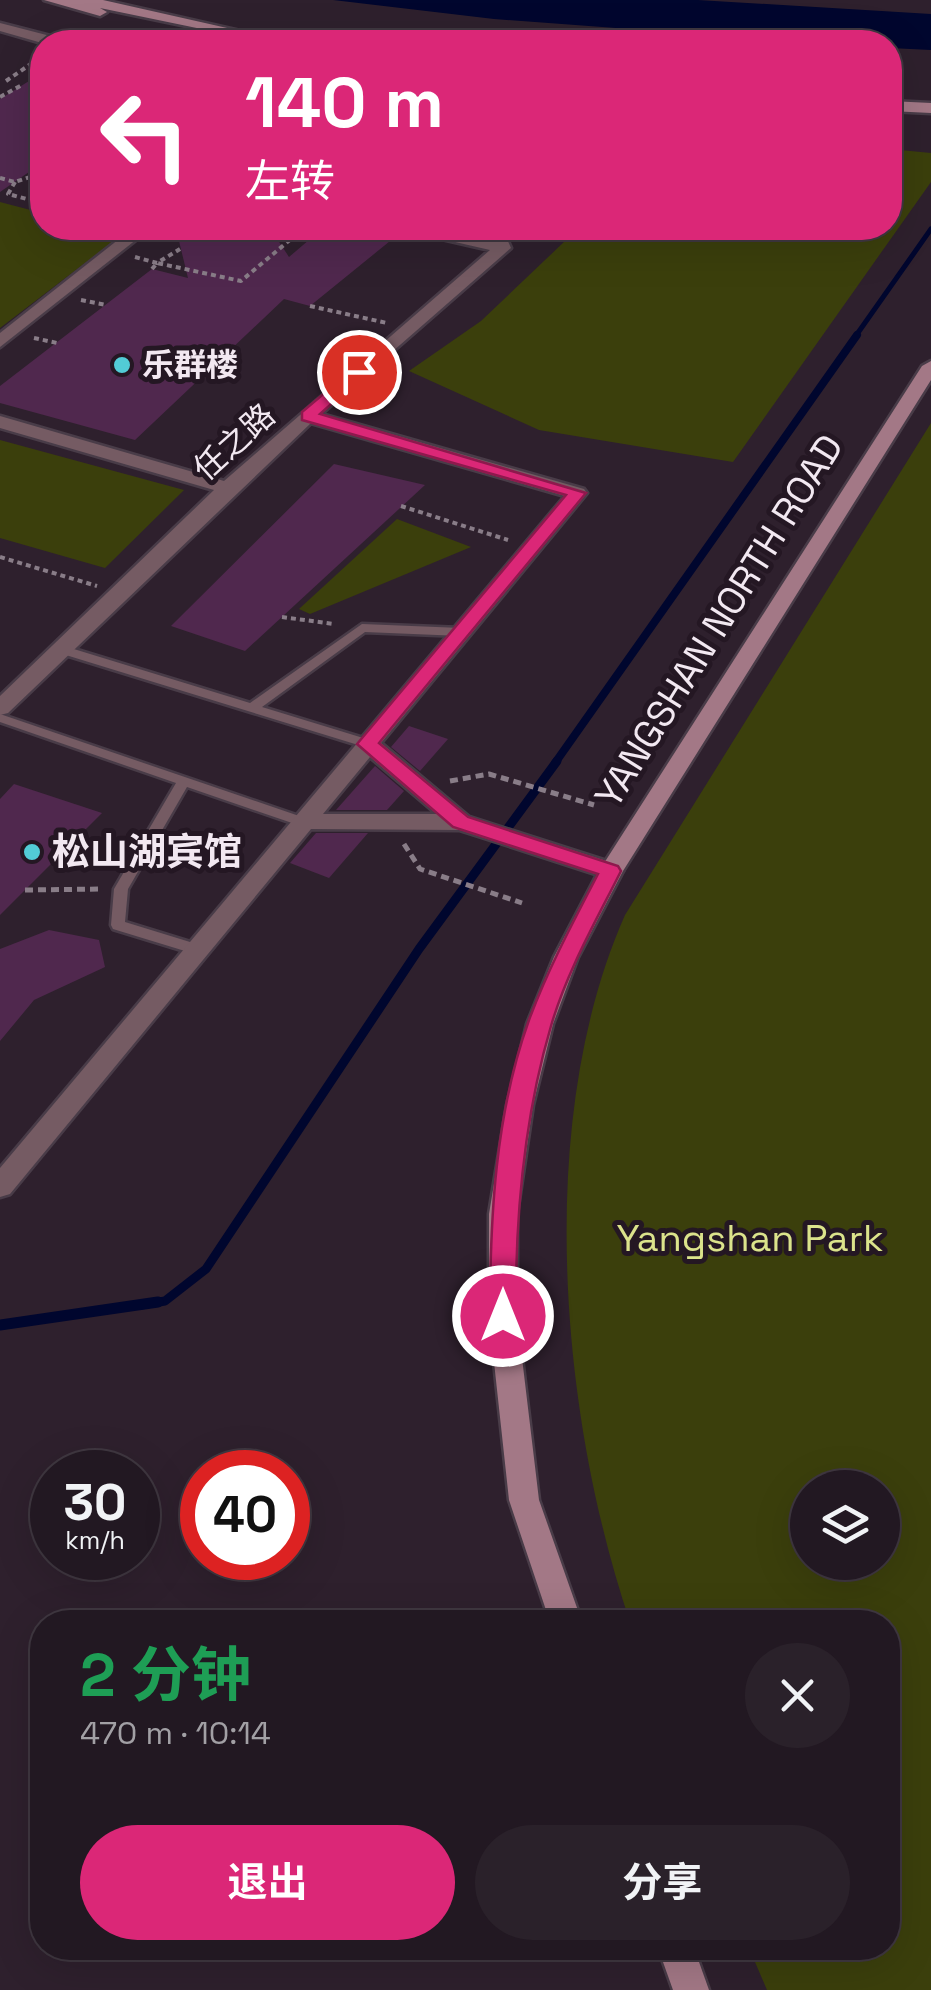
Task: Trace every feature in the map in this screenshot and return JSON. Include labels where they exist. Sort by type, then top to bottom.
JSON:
[{"type":"street","points":[[51,0],[185,30]]},
{"type":"street","points":[[83,0],[225,30]]},
{"type":"street","points":[[0,27],[30,35]]},
{"type":"street","points":[[902,107],[931,108]]},
{"type":"street","points":[[902,117],[931,118]]},
{"type":"street","points":[[0,342],[128,240]]},
{"type":"street","points":[[462,240],[502,248]]},
{"type":"street","points":[[499,240],[502,248]]},
{"type":"street","name":"任之路","points":[[0,708],[227,488],[502,248]]},
{"type":"street","name":"YANGSHAN NORTH ROAD","points":[[562,1610],[524,1500],[503,1316],[503,1214],[520,1105],[540,1024],[566,957],[611,871],[931,366]]},
{"type":"street","points":[[0,1187],[198,950],[300,820],[577,493],[308,416]]},
{"type":"street","points":[[0,422],[227,488]]},
{"type":"street","points":[[368,744],[461,822]]},
{"type":"street","points":[[300,820],[461,822],[611,871]]},
{"type":"street","points":[[680,1960],[690,1990]]},
{"type":"lane","points":[[252,708],[362,628],[461,632]]},
{"type":"lane","points":[[60,650],[368,744]]},
{"type":"lane","points":[[0,718],[300,820]]},
{"type":"lane","points":[[184,781],[121,889],[118,925],[198,950]]},
{"type":"path","points":[[6,81],[30,65]]},
{"type":"path","points":[[0,80],[22,85],[0,97]]},
{"type":"path","points":[[0,178],[15,182],[30,177]]},
{"type":"path","points":[[15,182],[8,194],[30,199]]},
{"type":"path","points":[[112,252],[241,282],[290,240]]},
{"type":"path","points":[[152,270],[156,263],[180,249]]},
{"type":"path","points":[[310,306],[410,328]]},
{"type":"path","points":[[401,506],[533,547]]},
{"type":"path","points":[[0,557],[119,592]]},
{"type":"path","points":[[282,617],[362,628]]},
{"type":"path","points":[[418,788],[490,774],[594,805]]},
{"type":"path","points":[[420,869],[522,903]]},
{"type":"path","points":[[25,890],[121,889]]},
{"type":"green space","points":[[902,150],[931,153],[931,182],[902,223]]},
{"type":"green space","points":[[0,202],[30,210],[30,240],[115,240],[0,328]]},
{"type":"green space","points":[[890,240],[733,462],[539,430],[409,371],[481,321],[565,241]]},
{"type":"green space","name":"Yangshan Park","points":[[931,423],[931,1990],[767,1990],[754,1960],[900,1960],[900,1610],[626,1610],[606,1541],[587,1453],[574,1361],[567,1268],[568,1174],[578,1083],[596,996],[625,915]]},
{"type":"green space","points":[[0,440],[184,490],[105,568],[0,538]]},
{"type":"green space","points":[[397,519],[471,547],[310,614],[299,609]]},
{"type":"water","points":[[333,0],[698,0],[931,14],[931,50],[902,49],[902,30],[643,30],[494,19]]},
{"type":"building","points":[[30,80],[30,171],[0,192],[0,99]]},
{"type":"building","name":"乐群楼","points":[[278,240],[289,257],[309,240],[391,240],[310,306],[284,299],[135,440],[0,403],[0,386],[152,269],[188,278],[179,241]]},
{"type":"building","points":[[334,464],[425,485],[245,651],[171,626]]},
{"type":"building","points":[[409,726],[448,739],[420,771],[391,747]]},
{"type":"building","points":[[375,766],[404,791],[387,810],[336,810]]},
{"type":"building","name":"松山湖宾馆","points":[[14,784],[102,813],[0,915],[0,799]]},
{"type":"building","points":[[316,833],[368,833],[329,878],[290,863]]},
{"type":"building","points":[[49,930],[99,940],[105,967],[34,1000],[0,1041],[0,949]]},
{"type":"waterway","points":[[855,337],[931,229]]},
{"type":"waterway","points":[[555,763],[857,335]]},
{"type":"waterway","points":[[141,1305],[165,1301],[206,1269],[419,949],[557,761]]},
{"type":"waterway","points":[[0,1325],[158,1302]]},
{"type":"place","name":"乐群楼","points":[[122,365]]},
{"type":"place","name":"松山湖宾馆","points":[[32,852]]},
{"type":"route","points":[[359,372],[308,416],[577,493],[368,744],[461,822],[611,871],[566,957],[540,1024],[520,1105],[503,1214],[503,1316]]}]
